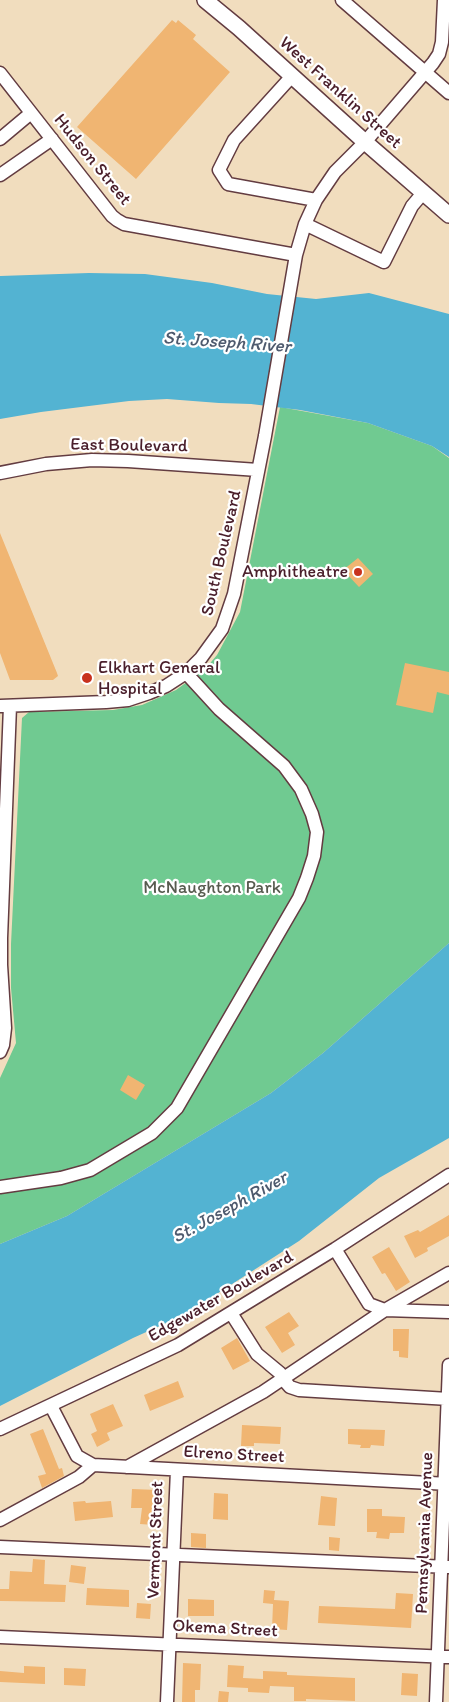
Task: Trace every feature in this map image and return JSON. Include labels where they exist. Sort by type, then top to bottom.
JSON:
[{"type":"main road","name":"West Franklin Street","points":[[205,0],[449,215]]},
{"type":"street","points":[[342,0],[449,94]]},
{"type":"street","name":"South Boulevard","points":[[0,1052],[3,1045],[5,1028],[2,1004],[0,938],[5,706],[128,700],[166,686],[186,673],[212,645],[228,616],[236,586],[265,436],[296,255],[305,224],[316,200],[335,172],[426,73],[439,54],[442,42],[444,0]]},
{"type":"street","name":"Hudson Street","points":[[0,73],[112,216],[124,224],[296,255]]},
{"type":"street","points":[[292,76],[234,140],[219,170],[228,184],[316,200]]},
{"type":"street","points":[[2,132],[31,113]]},
{"type":"street","points":[[0,175],[52,139]]},
{"type":"street","points":[[305,224],[384,262],[412,206],[423,193]]},
{"type":"street","name":"East Boulevard","points":[[0,473],[68,461],[92,460],[258,470]]},
{"type":"street","points":[[0,1187],[61,1178],[90,1170],[152,1133],[177,1108],[299,898],[307,878],[314,856],[317,832],[312,814],[301,789],[284,766],[219,709],[186,673]]},
{"type":"street","name":"Edgewater Boulevard","points":[[0,1429],[178,1345],[335,1250],[449,1175]]},
{"type":"street","points":[[335,1250],[369,1304],[385,1310],[449,1312]]},
{"type":"street","points":[[127,1467],[217,1419],[284,1380],[385,1310],[449,1273]]},
{"type":"street","points":[[231,1313],[257,1354],[280,1372],[290,1387],[298,1390],[448,1399]]},
{"type":"street","name":"Pennsylvania Avenue","points":[[436,1702],[443,1657],[449,1365]]},
{"type":"street","points":[[0,1520],[79,1477],[93,1466],[77,1456],[51,1406]]},
{"type":"street","name":"Elreno Street","points":[[93,1466],[447,1484]]},
{"type":"street","name":"Vermont Street","points":[[167,1702],[177,1470]]},
{"type":"street","points":[[0,1547],[445,1567]]},
{"type":"street","name":"Okema Street","points":[[0,1637],[443,1657]]},
{"type":"green space","name":"McNaughton Park","points":[[280,407],[368,423],[432,446],[449,458],[449,943],[323,1053],[271,1093],[67,1216],[0,1244],[0,1078],[16,1043],[11,988],[11,944],[22,718],[29,712],[113,710],[142,705],[176,690],[206,668],[217,655],[240,612]]},
{"type":"water","name":"St. Joseph River","points":[[89,273],[145,274],[212,283],[267,294],[316,299],[369,293],[449,314],[449,457],[432,446],[368,423],[300,410],[251,404],[167,399],[129,401],[0,419],[0,276]]},
{"type":"water","name":"St. Joseph River","points":[[449,943],[449,1138],[379,1178],[299,1241],[184,1315],[133,1338],[0,1406],[0,1244],[67,1216],[271,1093],[323,1053]]},
{"type":"building","points":[[172,20],[176,23],[178,20],[196,35],[193,39],[230,72],[136,179],[77,127]]},
{"type":"building","points":[[0,533],[57,673],[58,676],[53,680],[10,680],[0,653]]},
{"type":"building","name":"Amphitheatre","points":[[358,558],[373,574],[359,587],[343,570]]},
{"type":"building","points":[[405,663],[449,672],[449,695],[437,692],[433,713],[396,705]]},
{"type":"building","points":[[128,1075],[145,1085],[136,1100],[120,1090]]},
{"type":"building","points":[[449,1215],[449,1236],[427,1248],[428,1251],[415,1258],[404,1236],[418,1230],[420,1232]]},
{"type":"building","points":[[389,1247],[410,1282],[396,1291],[385,1273],[382,1274],[372,1257]]},
{"type":"building","points":[[289,1312],[299,1326],[288,1333],[295,1345],[282,1353],[265,1327]]},
{"type":"building","points":[[393,1329],[409,1329],[408,1358],[399,1357],[399,1351],[393,1351]]},
{"type":"building","points":[[237,1338],[250,1361],[233,1370],[221,1348]]},
{"type":"building","points":[[178,1381],[184,1397],[150,1411],[144,1395]]},
{"type":"building","points":[[113,1404],[123,1426],[107,1433],[110,1440],[97,1447],[91,1434],[97,1431],[90,1414]]},
{"type":"building","points":[[242,1425],[281,1427],[280,1444],[254,1443],[254,1446],[241,1446]]},
{"type":"building","points":[[43,1429],[59,1469],[62,1468],[64,1476],[42,1488],[38,1476],[46,1474],[30,1434]]},
{"type":"building","points":[[348,1429],[385,1430],[384,1446],[371,1445],[370,1448],[360,1448],[361,1445],[348,1444]]},
{"type":"building","points":[[132,1489],[158,1490],[154,1525],[140,1524],[142,1508],[131,1508]]},
{"type":"building","points":[[214,1493],[228,1494],[228,1520],[213,1519]]},
{"type":"building","points":[[321,1496],[337,1498],[335,1526],[318,1525]]},
{"type":"building","points":[[85,1501],[86,1503],[111,1501],[113,1517],[75,1521],[73,1502]]},
{"type":"building","points":[[367,1509],[382,1509],[382,1516],[405,1517],[404,1533],[390,1533],[389,1539],[376,1538],[377,1532],[367,1532]]},
{"type":"building","points":[[191,1533],[206,1534],[206,1548],[191,1547]]},
{"type":"building","points":[[329,1537],[340,1538],[339,1551],[329,1550]]},
{"type":"building","points":[[33,1559],[45,1560],[44,1584],[66,1585],[65,1602],[0,1601],[0,1589],[9,1589],[10,1571],[32,1572]]},
{"type":"building","points":[[71,1565],[86,1567],[84,1584],[69,1582]]},
{"type":"building","points":[[87,1588],[129,1590],[129,1607],[86,1605]]},
{"type":"building","points":[[264,1590],[275,1591],[274,1600],[289,1601],[287,1630],[272,1629],[273,1604],[263,1603]]},
{"type":"building","points":[[396,1593],[413,1594],[411,1628],[318,1623],[319,1606],[395,1609]]},
{"type":"building","points":[[188,1599],[214,1600],[214,1616],[188,1616]]},
{"type":"building","points":[[137,1603],[151,1604],[150,1619],[136,1618]]},
{"type":"building","points":[[183,1663],[201,1664],[200,1690],[195,1690],[195,1702],[182,1702]]},
{"type":"building","points":[[228,1665],[244,1666],[243,1678],[263,1679],[263,1671],[287,1672],[287,1675],[355,1678],[355,1701],[306,1699],[306,1701],[294,1701],[294,1687],[270,1686],[269,1693],[248,1692],[248,1688],[227,1687]]},
{"type":"building","points":[[24,1666],[45,1667],[45,1684],[0,1682],[0,1671],[24,1673]]},
{"type":"building","points":[[64,1668],[86,1669],[85,1686],[64,1685]]},
{"type":"building","points":[[402,1673],[418,1674],[417,1696],[401,1695]]},
{"type":"building","points":[[219,1691],[229,1692],[228,1702],[218,1702]]},
{"type":"place","name":"Amphitheatre","points":[[358,572]]},
{"type":"place","name":"Elkhart General Hospital","points":[[87,678]]}]
